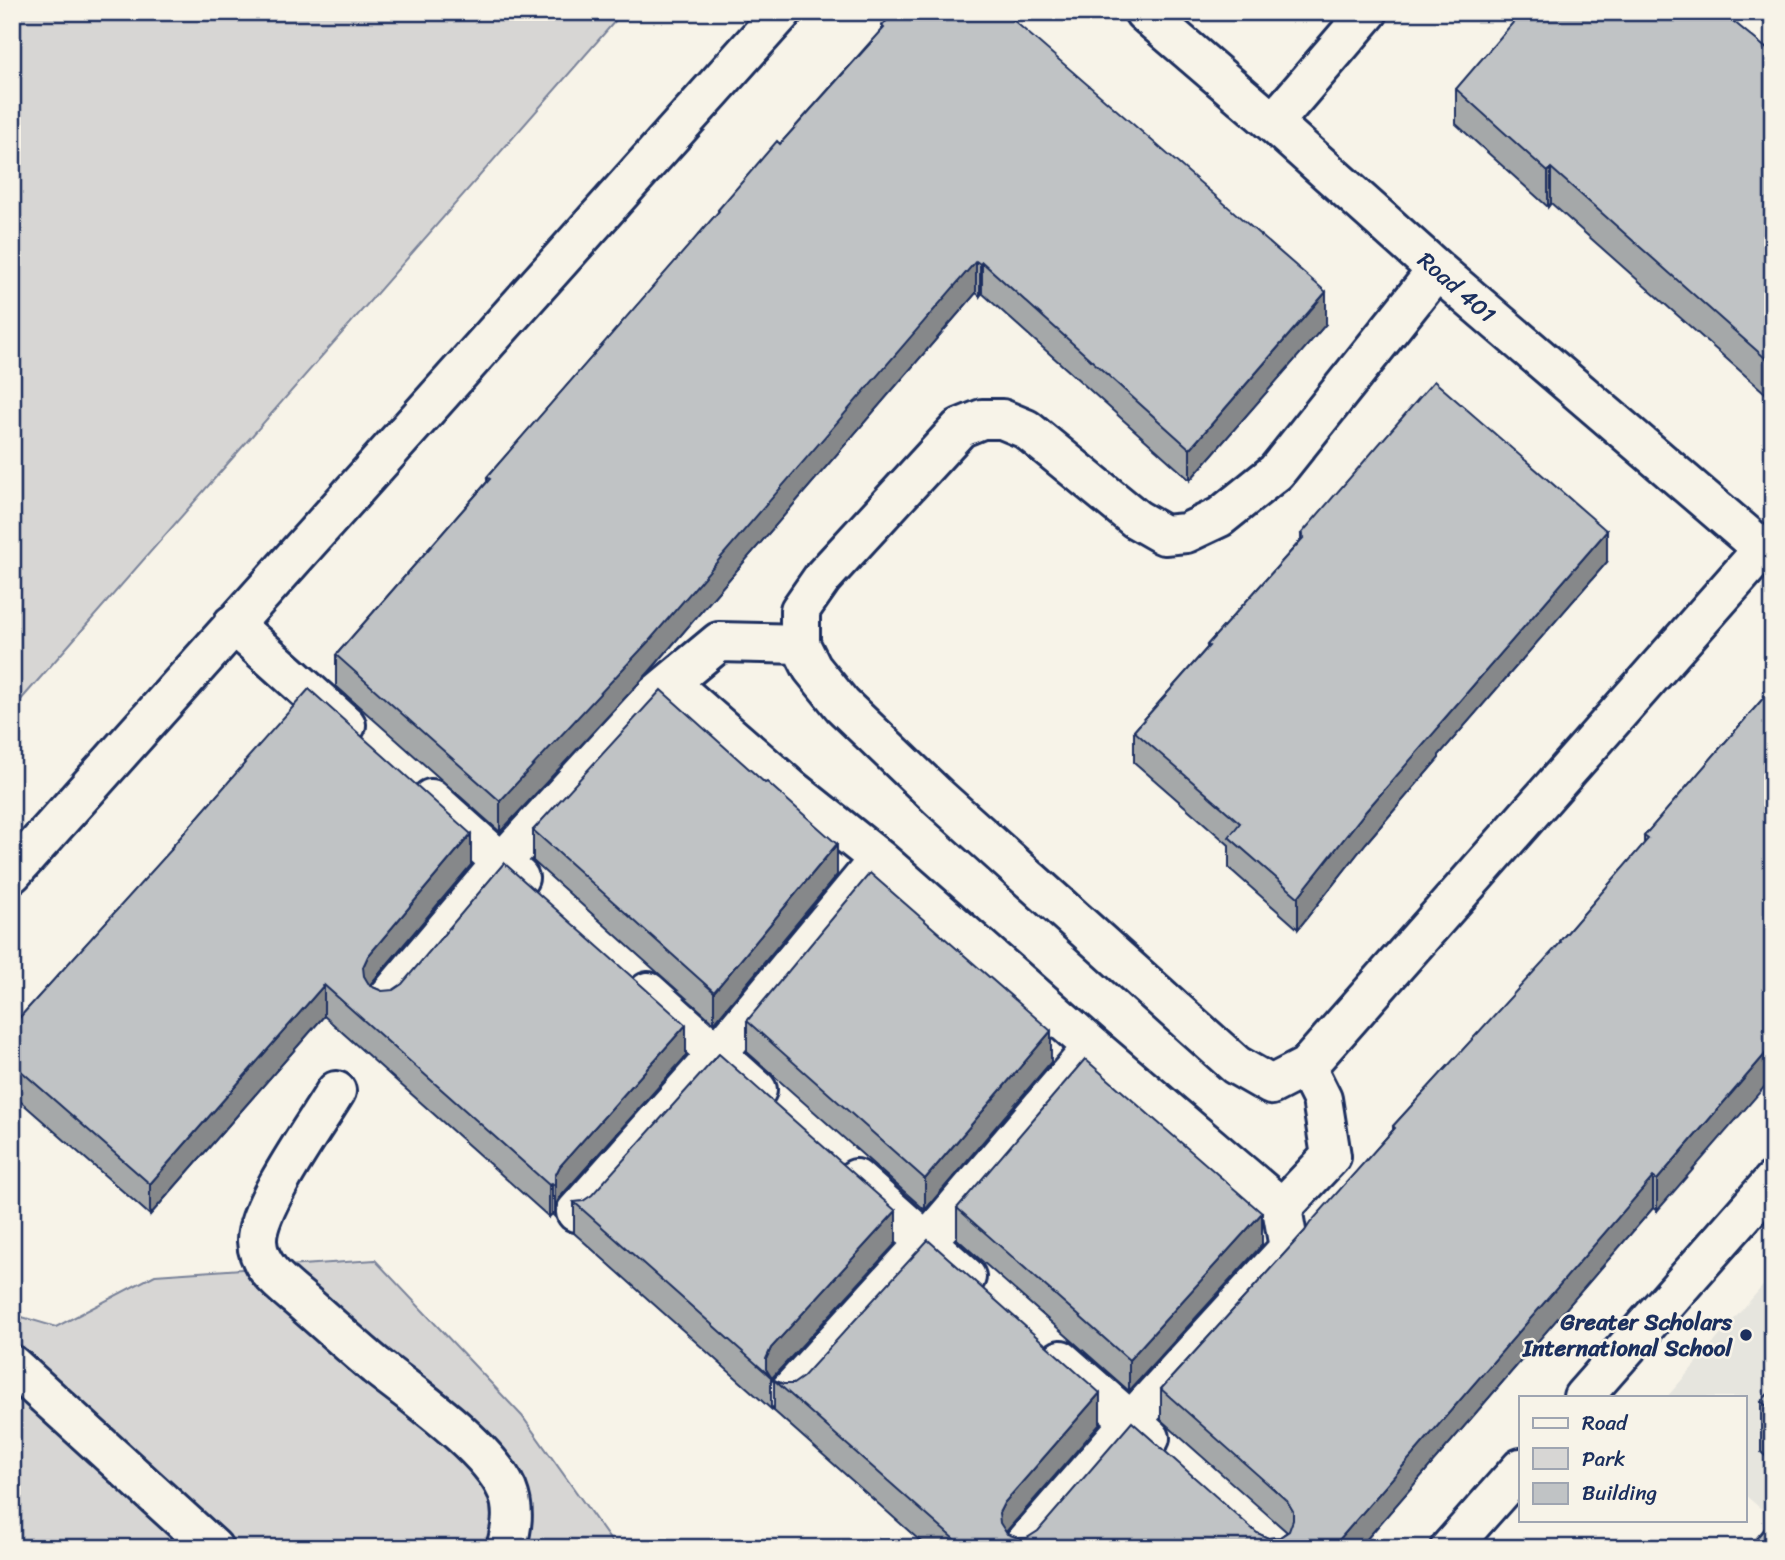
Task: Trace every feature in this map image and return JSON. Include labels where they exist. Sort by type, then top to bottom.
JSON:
[{"type":"street","points":[[12,873],[782,12]]},
{"type":"street","name":"Road 401","points":[[1144,12],[1437,270],[1768,553]]},
{"type":"street","points":[[1273,123],[1368,12]]},
{"type":"street","points":[[1437,270],[1276,472],[1220,517],[1185,533],[1164,535],[1136,519],[1026,429],[1002,419],[982,419],[960,428],[823,577],[800,610],[800,644],[812,668],[842,705],[938,797],[1236,1065],[1270,1085],[1306,1068],[1768,553]]},
{"type":"street","points":[[233,624],[367,743]]},
{"type":"street","points":[[384,1001],[502,862],[654,696],[719,642],[800,644]]},
{"type":"street","points":[[654,696],[688,699],[790,788],[879,859],[1282,1208],[1289,1248],[1021,1548]]},
{"type":"street","points":[[408,780],[542,899]]},
{"type":"street","points":[[576,1212],[717,1054],[879,859]]},
{"type":"street","points":[[625,972],[786,1116]]},
{"type":"street","points":[[788,1394],[926,1242],[1093,1047]]},
{"type":"street","points":[[1282,1208],[1331,1156],[1322,1099],[1306,1068]]},
{"type":"street","points":[[336,1091],[272,1195],[261,1220],[257,1240],[260,1256],[271,1275],[475,1448],[496,1470],[507,1492],[512,1512],[506,1548]]},
{"type":"street","points":[[826,1152],[988,1296]]},
{"type":"street","points":[[1584,1396],[1773,1181]]},
{"type":"street","points":[[1039,1340],[1172,1457]]},
{"type":"street","points":[[12,1366],[213,1548]]},
{"type":"street","points":[[1450,1548],[1519,1470]]},
{"type":"shaded area","name":"Greater Scholars International School","points":[[1773,1274],[1773,1519],[1746,1496],[1746,1396],[1668,1396]]},
{"type":"green space","points":[[12,12],[623,12],[12,710]]},
{"type":"green space","points":[[375,1260],[522,1416],[616,1548],[12,1548],[12,1314],[56,1327],[155,1275]]},
{"type":"building","points":[[894,12],[1004,12],[1326,292],[1190,449],[982,262],[980,264],[976,261],[649,641],[500,801],[336,655],[490,479],[487,477],[777,141],[780,144],[884,28],[882,26]]},
{"type":"building","points":[[1522,12],[1722,12],[1773,54],[1773,365],[1551,168],[1548,172],[1456,89]]},
{"type":"building","points":[[1434,381],[1607,531],[1366,811],[1298,897],[1229,837],[1240,823],[1134,731],[1304,537],[1301,534]]},
{"type":"building","points":[[1773,687],[1773,1045],[1657,1180],[1653,1177],[1332,1548],[964,1548],[774,1380],[793,1384],[803,1377],[928,1240],[1100,1393],[1004,1503],[999,1513],[1000,1523],[1007,1534],[1027,1538],[1038,1531],[1132,1422],[1257,1533],[1268,1538],[1280,1537],[1289,1531],[1293,1511],[1287,1501],[1161,1389],[1305,1231],[1395,1128],[1393,1126],[1561,942],[1648,839],[1644,836]]},
{"type":"building","points":[[309,689],[471,834],[368,956],[363,967],[364,976],[370,986],[382,991],[393,990],[402,984],[504,863],[686,1025],[560,1166],[555,1176],[555,1186],[552,1183],[549,1185],[324,985],[150,1184],[12,1063],[12,1026],[172,849]]},
{"type":"building","points":[[661,690],[837,844],[714,992],[533,830]]},
{"type":"building","points":[[870,873],[1051,1031],[925,1179],[747,1021]]},
{"type":"building","points":[[719,1054],[896,1211],[771,1348],[766,1359],[766,1369],[771,1377],[574,1202],[583,1201],[592,1195]]},
{"type":"building","points":[[1085,1059],[1262,1213],[1129,1360],[957,1208]]},
{"type":"building","points":[[1773,1389],[1773,1412],[1761,1401]]},
{"type":"building","points":[[1773,1519],[1773,1548],[1748,1548]]},
{"type":"place","name":"Greater Scholars International School","points":[[1746,1335]]}]
